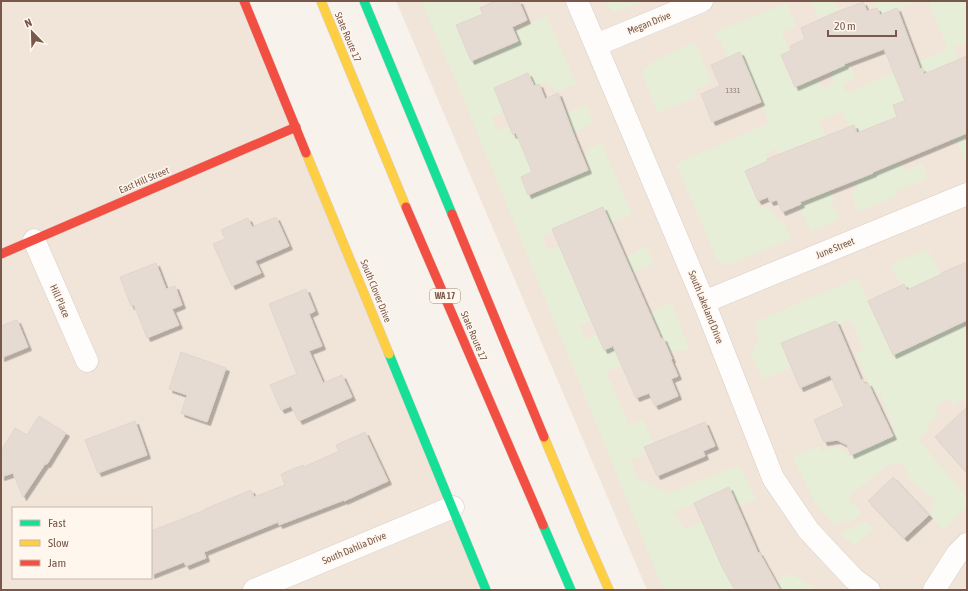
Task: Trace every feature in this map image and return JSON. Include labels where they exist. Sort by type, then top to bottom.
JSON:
[{"type":"main road","name":"South Clover Drive","points":[[244,1],[486,590]]},
{"type":"main road","name":"State Route 17","points":[[321,1],[410,216],[571,590]]},
{"type":"main road","points":[[364,1],[459,233],[609,590]]},
{"type":"main road","name":"East Hill Street","points":[[1,254],[296,126]]},
{"type":"street","name":"South Lakeland Drive","points":[[577,1],[704,302],[773,478],[809,531],[854,579],[869,590]]},
{"type":"street","name":"Megan Drive","points":[[596,45],[702,1]]},
{"type":"street","name":"June Street","points":[[704,302],[967,194]]},
{"type":"street","name":"Hill Place","points":[[34,240],[87,361]]},
{"type":"street","name":"South Dahlia Drive","points":[[254,590],[453,507]]},
{"type":"street","points":[[934,590],[957,554],[967,544]]},
{"type":"shaded area","points":[[1,1],[245,1],[490,590],[1,590]]},
{"type":"shaded area","points":[[396,1],[967,1],[967,590],[647,590]]},
{"type":"green space","points":[[421,1],[481,1],[478,3],[483,14],[456,25],[471,61],[518,41],[514,32],[546,16],[577,85],[556,91],[545,82],[534,86],[528,73],[494,88],[504,112],[492,118],[498,131],[510,126],[513,134],[586,105],[594,122],[573,133],[532,172],[521,177],[528,195],[590,169],[585,157],[585,151],[601,143],[632,214],[610,224],[603,207],[552,229],[554,232],[542,237],[548,250],[559,246],[625,258],[646,246],[654,264],[580,294],[591,320],[580,326],[586,339],[671,303],[690,350],[668,351],[663,338],[619,358],[622,365],[606,372],[629,425],[643,420],[654,443],[647,454],[630,460],[638,479],[669,493],[739,465],[756,499],[737,507],[728,488],[674,512],[684,530],[702,522],[714,548],[743,536],[752,557],[725,572],[735,590],[664,590],[460,90]]},
{"type":"green space","points":[[605,1],[643,1],[615,12],[608,7]]},
{"type":"green space","points":[[811,1],[834,1],[840,11],[829,16],[855,79],[843,84],[847,93],[948,49],[928,1],[967,1],[967,42],[954,47],[959,60],[942,73],[967,133],[967,160],[965,160],[947,118],[942,119],[922,68],[896,78],[905,101],[893,105],[897,117],[884,122],[904,171],[923,164],[927,179],[897,191],[895,197],[858,212],[851,192],[857,188],[856,180],[873,173],[854,125],[849,127],[842,111],[819,121],[825,136],[809,143],[834,200],[831,202],[839,220],[811,231],[798,205],[801,204],[777,148],[765,154],[768,161],[745,171],[759,207],[766,207],[773,211],[778,222],[783,220],[791,239],[731,264],[722,265],[716,257],[676,164],[769,123],[741,53],[728,57],[715,32],[787,3],[796,26],[782,33],[789,52],[781,55],[795,87],[816,78],[823,89],[834,84],[831,71],[845,65],[825,18],[820,20]]},
{"type":"green space","points":[[873,1],[919,1],[880,15]]},
{"type":"green space","points":[[695,42],[712,83],[694,90],[697,97],[658,113],[646,85],[643,71],[650,63]]},
{"type":"green space","points":[[927,249],[941,273],[954,301],[967,300],[967,406],[961,399],[954,405],[947,398],[934,410],[938,416],[926,427],[929,431],[918,439],[967,498],[967,506],[944,530],[929,515],[935,500],[911,480],[903,464],[889,464],[850,495],[849,500],[862,513],[854,519],[834,525],[815,503],[793,457],[819,446],[821,451],[836,447],[846,453],[849,457],[893,436],[890,430],[894,428],[880,393],[874,394],[855,353],[864,349],[851,320],[838,325],[836,321],[782,343],[791,367],[763,379],[751,354],[758,341],[755,322],[858,278],[893,355],[951,328],[907,290],[904,284],[901,285],[891,264]]},
{"type":"green space","points":[[866,521],[874,529],[854,545],[839,533]]},
{"type":"green space","points":[[790,573],[818,590],[771,590],[773,584]]},
{"type":"building","points":[[495,1],[519,1],[527,20],[512,27],[518,41],[471,61],[456,25],[483,14],[480,8]]},
{"type":"building","points":[[863,2],[867,11],[877,8],[880,15],[897,8],[920,69],[922,68],[924,74],[967,56],[967,133],[800,202],[801,204],[782,212],[777,200],[770,202],[768,197],[758,201],[745,171],[768,161],[767,159],[854,125],[857,133],[897,117],[893,105],[905,101],[884,49],[844,64],[845,65],[795,87],[781,55],[792,50],[790,46],[805,39],[801,28],[836,12]]},
{"type":"building","points":[[740,52],[761,102],[712,122],[701,94],[720,86],[711,65]]},
{"type":"building","points":[[528,73],[534,86],[539,84],[545,99],[558,93],[588,170],[528,195],[521,177],[532,172],[516,133],[513,135],[494,88]]},
{"type":"building","points":[[603,207],[661,339],[663,338],[678,376],[671,379],[678,396],[655,406],[649,393],[636,398],[613,346],[604,350],[552,229]]},
{"type":"building","points":[[276,217],[289,246],[255,261],[261,273],[232,286],[213,244],[225,239],[221,230],[248,218],[252,227]]},
{"type":"building","points":[[967,262],[967,320],[893,355],[868,301],[904,284],[907,290]]},
{"type":"building","points":[[156,263],[166,289],[175,286],[182,305],[172,309],[179,325],[147,338],[134,305],[131,306],[120,277]]},
{"type":"building","points":[[306,289],[315,311],[309,314],[322,346],[309,351],[323,383],[342,375],[352,397],[299,421],[291,406],[281,410],[270,385],[297,374],[269,304]]},
{"type":"building","points":[[17,320],[28,347],[1,358],[1,326]]},
{"type":"building","points":[[836,321],[861,380],[863,379],[865,384],[868,383],[893,436],[851,455],[847,445],[837,440],[824,442],[814,420],[844,406],[830,375],[800,388],[781,343]]},
{"type":"building","points":[[181,352],[226,368],[207,422],[181,413],[187,395],[169,389]]},
{"type":"building","points":[[967,407],[967,473],[935,437]]},
{"type":"building","points":[[39,416],[66,433],[47,464],[45,464],[23,497],[13,473],[1,477],[1,451],[15,428],[27,435]]},
{"type":"building","points":[[135,421],[147,455],[98,473],[85,440]]},
{"type":"building","points":[[705,422],[715,446],[703,451],[705,456],[657,476],[644,447]]},
{"type":"building","points":[[365,432],[388,481],[344,501],[279,525],[278,522],[204,552],[206,558],[186,566],[184,562],[152,575],[152,531],[251,490],[254,497],[285,485],[281,474],[303,465],[304,467],[339,451],[336,445]]},
{"type":"building","points":[[893,477],[929,515],[904,538],[868,501]]},
{"type":"building","points":[[729,487],[758,553],[759,552],[780,590],[735,590],[723,569],[694,503]]},
{"type":"traffic: fast","points":[[364,1],[452,214]]},
{"type":"traffic: fast","points":[[389,354],[486,590]]},
{"type":"traffic: fast","points":[[543,525],[571,590]]},
{"type":"traffic: slow","points":[[321,1],[406,207]]},
{"type":"traffic: slow","points":[[306,153],[389,354]]},
{"type":"traffic: slow","points":[[544,437],[609,590]]},
{"type":"traffic: jam","points":[[244,1],[306,153]]},
{"type":"traffic: jam","points":[[1,254],[296,127]]},
{"type":"traffic: jam","points":[[406,207],[543,525]]},
{"type":"traffic: jam","points":[[452,214],[544,437]]}]
